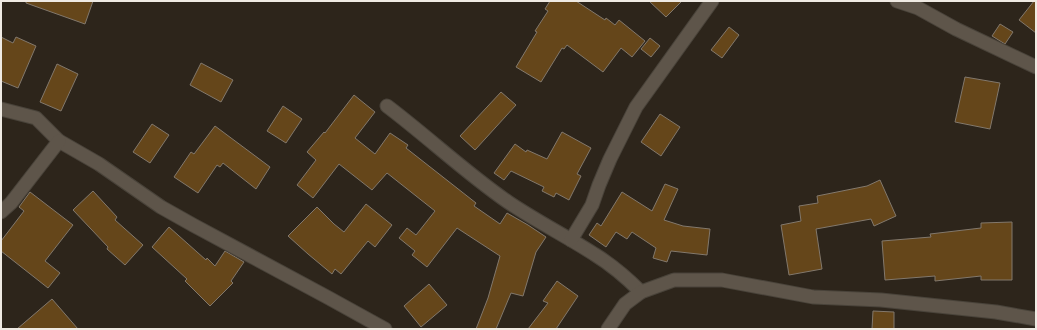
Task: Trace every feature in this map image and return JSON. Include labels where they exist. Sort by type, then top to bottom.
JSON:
[{"type":"street","points":[[571,240],[592,205],[610,159],[636,107],[712,1]]},
{"type":"street","points":[[897,1],[918,8],[963,32],[1036,67]]},
{"type":"street","points":[[387,106],[454,161],[509,202],[595,254],[622,274],[641,292]]},
{"type":"street","points":[[1,108],[36,118],[59,141],[99,164],[161,207],[385,329]]},
{"type":"street","points":[[1,212],[11,203],[59,141]]},
{"type":"street","points":[[608,329],[625,304],[641,292],[674,280],[722,280],[813,297],[881,300],[996,312],[1036,319]]},
{"type":"building","points":[[26,1],[93,1],[85,24],[26,3]]},
{"type":"building","points":[[550,1],[576,1],[605,20],[606,18],[615,25],[619,20],[645,41],[632,57],[621,48],[603,72],[567,45],[564,49],[562,48],[541,82],[516,67],[537,32],[535,31],[548,11],[545,9]]},
{"type":"building","points":[[649,1],[682,1],[666,17]]},
{"type":"building","points":[[1034,1],[1036,1],[1036,33],[1019,20]]},
{"type":"building","points":[[1000,24],[1013,32],[1005,44],[992,36]]},
{"type":"building","points":[[729,27],[739,35],[722,58],[711,50]]},
{"type":"building","points":[[1,37],[13,43],[16,37],[36,46],[18,88],[1,81]]},
{"type":"building","points":[[650,38],[660,46],[651,57],[641,49]]},
{"type":"building","points":[[201,63],[233,80],[221,102],[190,85]]},
{"type":"building","points":[[57,64],[78,74],[61,111],[40,102]]},
{"type":"building","points":[[965,77],[1000,83],[990,129],[955,122]]},
{"type":"building","points":[[501,92],[516,105],[475,150],[460,136]]},
{"type":"building","points":[[354,95],[375,112],[355,138],[375,154],[390,133],[408,145],[406,148],[476,203],[474,206],[500,224],[507,213],[546,237],[536,252],[523,296],[511,293],[496,329],[476,329],[488,298],[500,256],[457,228],[427,267],[412,255],[415,251],[399,238],[407,228],[416,235],[435,211],[387,173],[372,190],[339,164],[313,198],[297,185],[316,160],[307,152],[324,132],[325,133]]},
{"type":"building","points":[[283,106],[302,119],[286,143],[267,131]]},
{"type":"building","points":[[660,114],[680,127],[661,156],[641,142]]},
{"type":"building","points":[[152,124],[169,135],[150,163],[133,152]]},
{"type":"building","points":[[215,126],[270,167],[256,189],[223,163],[220,167],[217,165],[198,193],[174,177],[191,152],[194,154]]},
{"type":"building","points":[[562,132],[591,148],[577,174],[581,176],[569,200],[556,193],[554,197],[542,191],[544,187],[511,171],[504,180],[494,173],[515,144],[526,152],[527,150],[547,159]]},
{"type":"building","points":[[880,180],[896,216],[874,226],[871,219],[816,229],[822,269],[789,275],[781,225],[801,221],[799,206],[818,203],[817,196],[867,186]]},
{"type":"building","points":[[665,184],[678,189],[664,220],[683,226],[710,229],[707,255],[671,251],[667,262],[653,258],[656,248],[632,232],[627,239],[616,232],[606,247],[589,235],[597,223],[601,226],[622,192],[652,211]]},
{"type":"building","points":[[93,191],[117,217],[115,220],[143,245],[125,265],[107,249],[108,247],[73,210]]},
{"type":"building","points":[[30,192],[73,225],[45,261],[60,273],[48,288],[1,251],[1,241],[24,211],[19,207]]},
{"type":"building","points":[[366,204],[392,225],[375,247],[368,241],[341,274],[335,269],[332,274],[288,236],[317,207],[344,232]]},
{"type":"building","points":[[1012,222],[1012,280],[981,280],[981,276],[935,281],[935,276],[885,280],[882,241],[931,237],[930,234],[981,228],[981,223]]},
{"type":"building","points":[[169,227],[206,260],[207,258],[215,266],[225,251],[244,262],[231,281],[233,283],[210,306],[185,281],[187,279],[152,247]]},
{"type":"building","points":[[557,281],[578,296],[556,329],[528,329],[548,303],[543,301]]},
{"type":"building","points":[[429,284],[447,305],[421,327],[404,306]]},
{"type":"building","points":[[52,299],[78,329],[17,329]]},
{"type":"building","points":[[873,311],[894,312],[894,329],[872,329]]}]
